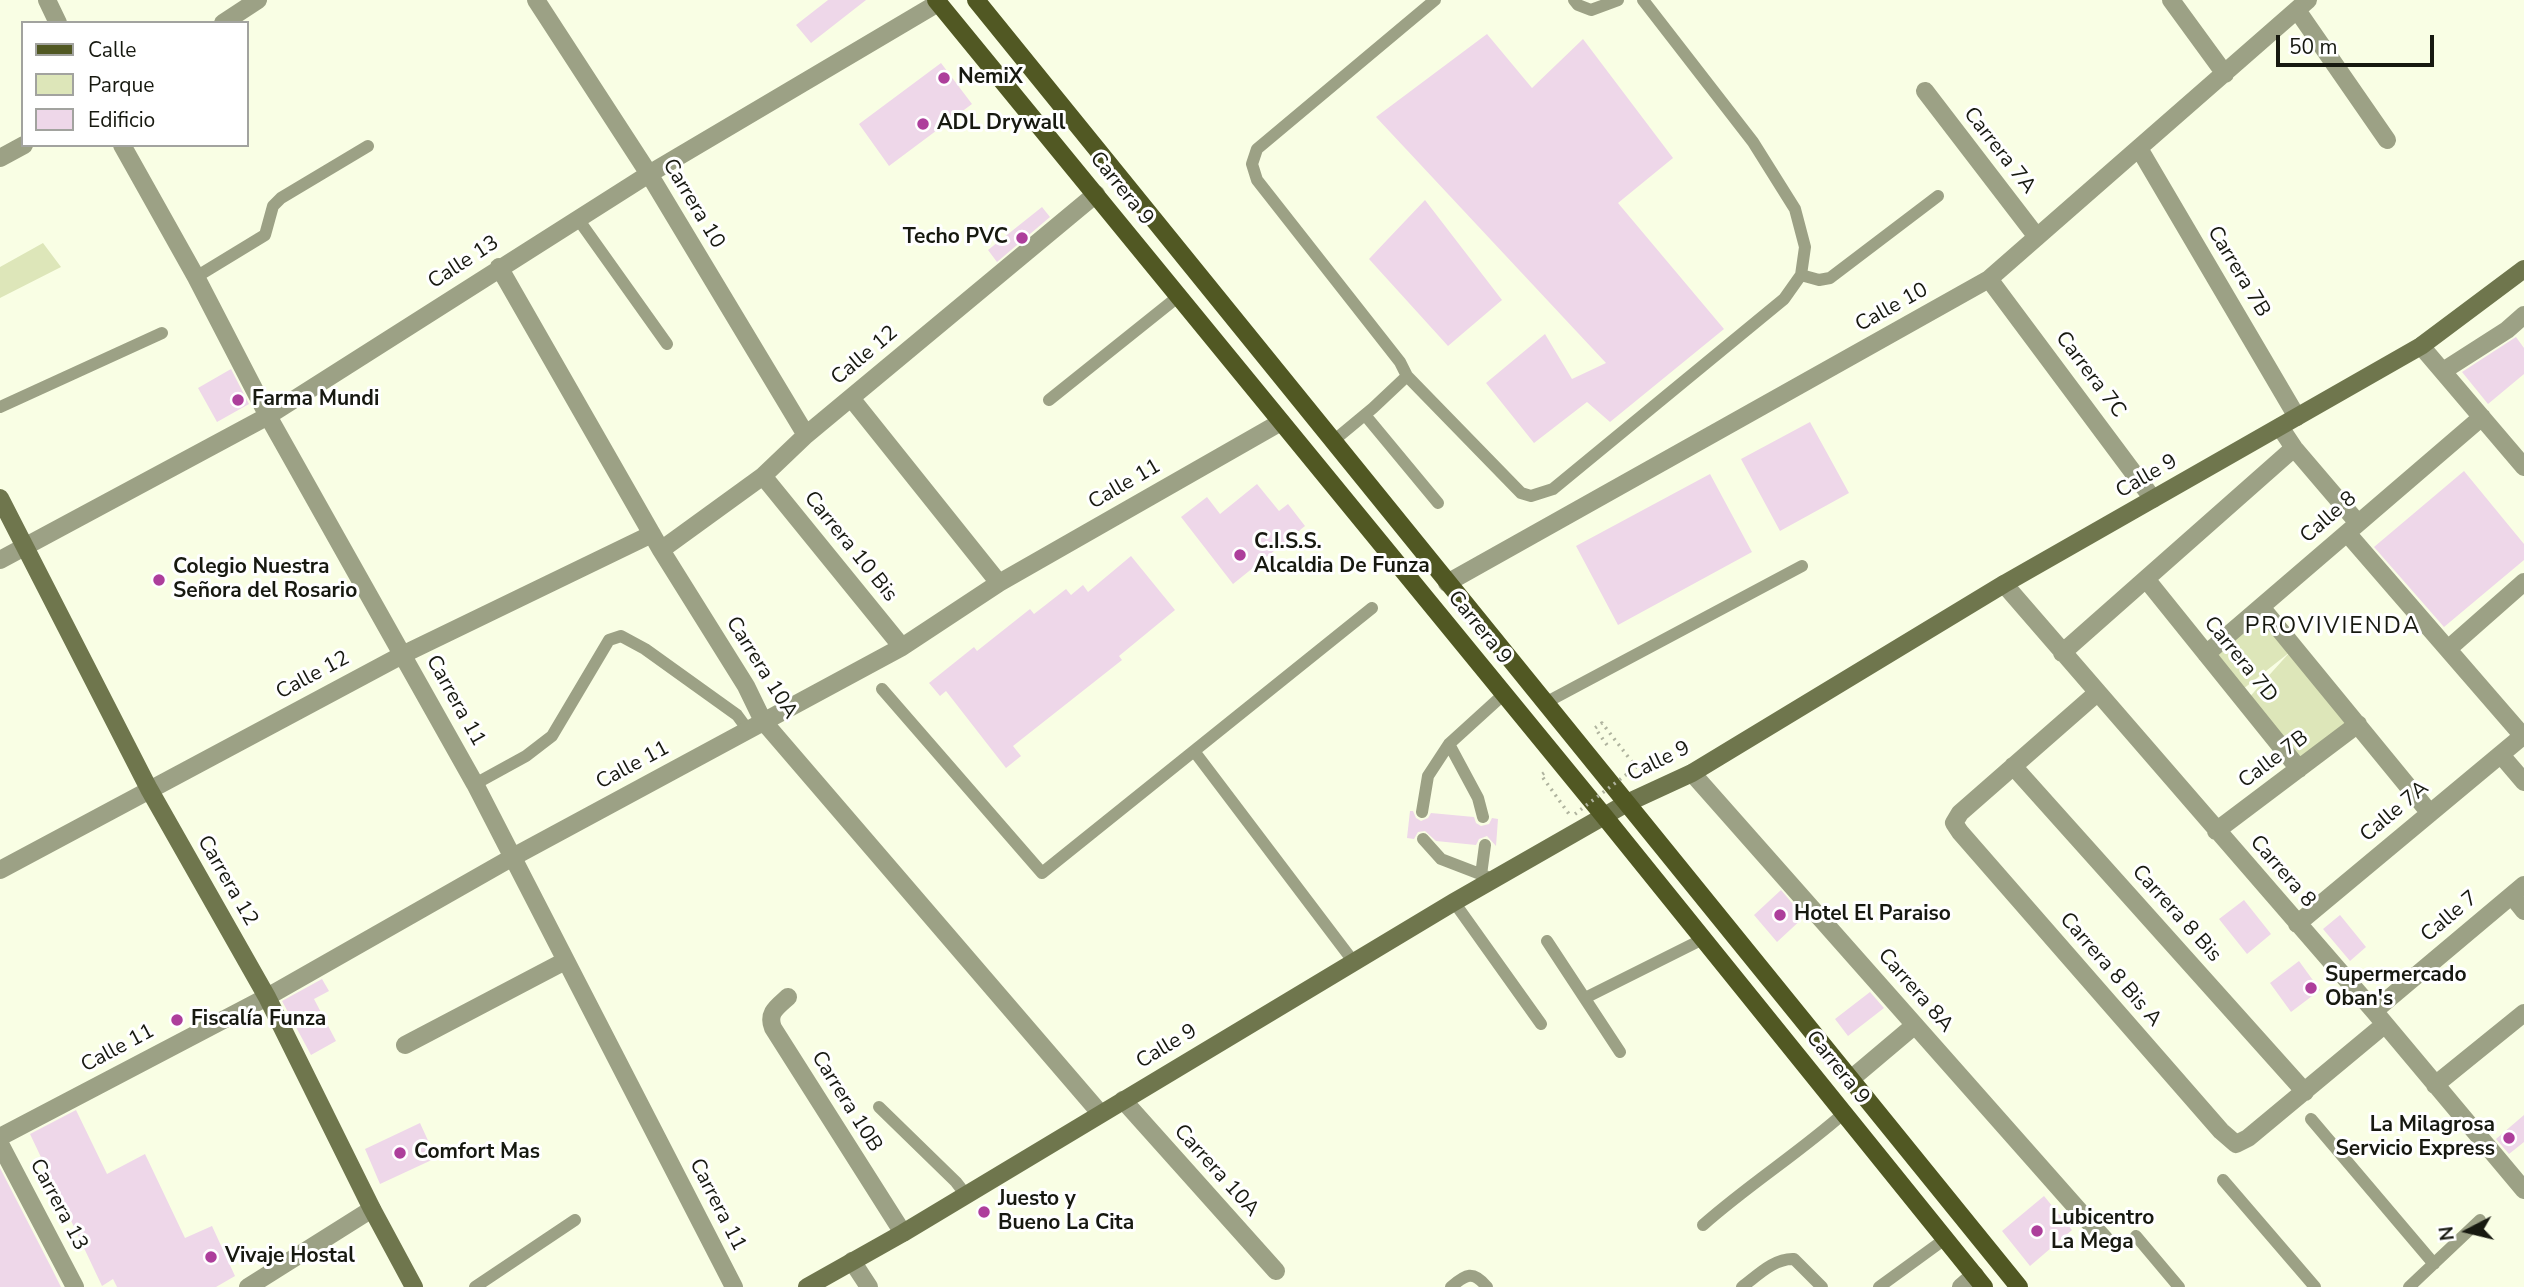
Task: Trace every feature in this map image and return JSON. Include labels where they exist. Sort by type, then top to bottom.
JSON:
[{"type":"main road","name":"Carrera 9","points":[[975,0],[2020,1287]]},
{"type":"main road","name":"Carrera 9","points":[[941,1],[1980,1281]]},
{"type":"main road","name":"Calle 9","points":[[807,1287],[903,1233],[1454,902],[1487,877],[1627,803],[1692,773],[2004,584],[2421,346],[2524,269]]},
{"type":"main road","name":"Carrera 12","points":[[0,498],[149,789],[267,997],[372,1209],[414,1287]]},
{"type":"street","points":[[47,0],[57,21]]},
{"type":"street","points":[[226,21],[258,0]]},
{"type":"street","name":"Carrera 10","points":[[536,0],[649,174],[806,435]]},
{"type":"street","points":[[2171,0],[2225,74]]},
{"type":"street","name":"Calle 13","points":[[0,560],[268,416],[649,174],[941,1]]},
{"type":"street","points":[[2303,5],[2387,140]]},
{"type":"street","name":"Calle 10","points":[[1447,583],[1989,279],[2303,5]]},
{"type":"street","name":"Carrera 7A","points":[[1925,91],[2038,237]]},
{"type":"street","points":[[0,159],[21,147]]},
{"type":"street","name":"Carrera 11","points":[[123,147],[196,277],[268,416],[404,654],[475,785],[734,1287]]},
{"type":"street","name":"Carrera 7B","points":[[2140,150],[2297,417]]},
{"type":"street","name":"Calle 12","points":[[661,550],[762,476],[806,435],[1096,194]]},
{"type":"street","name":"Carrera 10A","points":[[499,267],[661,550],[746,686],[755,725],[1100,1113]]},
{"type":"street","name":"Carrera 7C","points":[[1989,279],[2153,499]]},
{"type":"street","points":[[2443,371],[2507,330],[2524,315]]},
{"type":"street","points":[[2421,346],[2482,417],[2520,456]]},
{"type":"street","points":[[851,398],[999,583]]},
{"type":"street","name":"Calle 8","points":[[2206,654],[2482,417]]},
{"type":"street","name":"Calle 11","points":[[0,1137],[267,997],[513,856],[902,647],[999,583],[1281,422]]},
{"type":"street","points":[[2280,427],[2352,528],[2448,649],[2524,735]]},
{"type":"street","points":[[2062,653],[2294,448]]},
{"type":"street","name":"Carrera 10 Bis","points":[[762,476],[902,647]]},
{"type":"street","name":"Calle 12","points":[[0,870],[404,654],[652,534]]},
{"type":"street","name":"Carrera 7D","points":[[2146,579],[2300,769]]},
{"type":"street","points":[[2448,649],[2524,582]]},
{"type":"street","name":"Carrera 8","points":[[2004,584],[2524,1190]]},
{"type":"street","points":[[2260,607],[2429,812]]},
{"type":"street","points":[[2013,766],[2097,692]]},
{"type":"street","name":"Calle 7B","points":[[2217,831],[2358,724]]},
{"type":"street","name":"Calle 7A","points":[[2297,925],[2524,735]]},
{"type":"street","points":[[2501,755],[2524,782]]},
{"type":"street","name":"Carrera 8 Bis A","points":[[2013,766],[1960,813],[1954,823],[2212,1121],[2236,1144]]},
{"type":"street","name":"Carrera 8 Bis","points":[[2013,766],[2305,1092]]},
{"type":"street","name":"Carrera 8A","points":[[1692,773],[2105,1240]]},
{"type":"street","points":[[2518,890],[2524,911]]},
{"type":"street","name":"Calle 7","points":[[2236,1144],[2248,1138],[2305,1092],[2379,1018],[2518,890]]},
{"type":"street","points":[[405,1045],[565,961]]},
{"type":"street","name":"Carrera 10B","points":[[788,997],[772,1012],[772,1028],[903,1233]]},
{"type":"street","points":[[2435,1085],[2522,1019]]},
{"type":"street","points":[[1851,1079],[1915,1026]]},
{"type":"street","name":"Carrera 10A","points":[[1123,1100],[1276,1271]]},
{"type":"street","name":"Carrera 13","points":[[0,1144],[75,1287]]},
{"type":"street","points":[[249,1287],[372,1209]]},
{"type":"street","points":[[852,1261],[869,1287]]},
{"type":"street","points":[[1961,1287],[1980,1281]]},
{"type":"lane","points":[[1435,0],[1257,149],[1252,164],[1257,180],[1400,362],[1407,376],[1521,493],[1531,496],[1553,489],[1784,299],[1801,275],[1805,247],[1795,209],[1753,142],[1643,0]]},
{"type":"lane","points":[[1574,0],[1578,5],[1591,10],[1618,0]]},
{"type":"lane","points":[[196,277],[265,235],[273,206],[281,198],[368,146]]},
{"type":"lane","points":[[1801,275],[1819,280],[1830,278],[1938,196]]},
{"type":"lane","points":[[578,219],[667,344]]},
{"type":"lane","points":[[1049,400],[1179,296]]},
{"type":"lane","points":[[0,407],[162,333]]},
{"type":"lane","points":[[1332,442],[1407,376]]},
{"type":"lane","points":[[1365,415],[1438,503]]},
{"type":"lane","points":[[1545,703],[1802,566]]},
{"type":"lane","points":[[882,689],[1042,873],[1372,608]]},
{"type":"lane","points":[[475,785],[526,756],[552,736],[609,640],[621,636],[645,649],[755,725]]},
{"type":"lane","points":[[1422,812],[1428,776],[1449,744],[1504,694]]},
{"type":"lane","points":[[1449,744],[1478,798],[1483,817]]},
{"type":"lane","points":[[1194,751],[1353,961]]},
{"type":"lane","points":[[1423,839],[1441,859],[1487,877],[1485,845]]},
{"type":"lane","points":[[1454,902],[1541,1024]]},
{"type":"lane","points":[[1585,998],[1703,939]]},
{"type":"lane","points":[[1547,941],[1620,1052]]},
{"type":"lane","points":[[879,1107],[966,1195]]},
{"type":"lane","points":[[1703,1225],[1741,1192],[1815,1138],[1844,1113]]},
{"type":"lane","points":[[2311,1119],[2434,1264]]},
{"type":"lane","points":[[2223,1180],[2315,1287]]},
{"type":"lane","points":[[475,1287],[575,1220]]},
{"type":"lane","points":[[2409,1287],[2480,1220]]},
{"type":"lane","points":[[2136,1236],[2179,1287]]},
{"type":"lane","points":[[1880,1287],[1945,1239]]},
{"type":"lane","points":[[1742,1287],[1776,1262],[1785,1259],[1794,1259],[1822,1287]]},
{"type":"lane","points":[[1451,1287],[1460,1279],[1471,1275],[1479,1277],[1487,1287]]},
{"type":"path","points":[[1576,814],[1636,767],[1602,723],[1595,728],[1611,750]]},
{"type":"path","points":[[1630,771],[1645,794]]},
{"type":"green space","points":[[43,243],[61,267],[0,298],[0,267]]},
{"type":"green space","points":[[2253,613],[2294,647],[2358,724],[2299,769],[2245,702],[2290,652],[2238,693],[2206,654]]},
{"type":"building","points":[[828,0],[866,0],[811,43],[796,25]]},
{"type":"building","points":[[1487,34],[1532,88],[1583,39],[1673,158],[1618,203],[1724,329],[1610,422],[1587,402],[1534,443],[1486,383],[1545,334],[1572,379],[1606,363],[1376,117]]},
{"type":"building","points":[[941,63],[972,104],[889,166],[859,124]]},
{"type":"building","points":[[1425,200],[1502,300],[1448,346],[1369,259]]},
{"type":"building","points":[[1042,207],[1050,217],[997,262],[988,250]]},
{"type":"building","points":[[2516,337],[2524,348],[2524,374],[2488,404],[2462,372]]},
{"type":"building","points":[[231,369],[249,404],[217,422],[198,388]]},
{"type":"building","points":[[1810,422],[1849,493],[1780,531],[1741,459]]},
{"type":"building","points":[[2464,471],[2524,544],[2524,560],[2444,627],[2374,547]]},
{"type":"building","points":[[1710,474],[1752,552],[1618,625],[1576,546]]},
{"type":"building","name":"C.I.S.S. Alcaldia De Funza","points":[[1257,484],[1279,511],[1288,504],[1305,526],[1233,584],[1181,517],[1207,497],[1220,514]]},
{"type":"building","points":[[1131,556],[1175,610],[1119,656],[1122,660],[1013,746],[1021,756],[1006,768],[946,691],[940,696],[929,683],[974,647],[977,651],[1030,609],[1034,614],[1066,589],[1071,595],[1083,585],[1088,592]]},
{"type":"building","points":[[1410,811],[1421,821],[1431,813],[1474,817],[1476,823],[1481,826],[1489,824],[1492,818],[1498,819],[1496,846],[1487,836],[1479,839],[1476,845],[1436,841],[1425,831],[1418,832],[1414,839],[1407,838]]},
{"type":"building","name":"Hotel El Paraiso","points":[[1781,890],[1804,917],[1777,942],[1754,915]]},
{"type":"building","points":[[2244,900],[2271,934],[2247,954],[2219,919]]},
{"type":"building","points":[[2340,915],[2366,947],[2350,961],[2323,929]]},
{"type":"building","points":[[2299,961],[2320,990],[2291,1012],[2270,983]]},
{"type":"building","points":[[322,979],[329,991],[314,999],[336,1041],[311,1055],[282,1001]]},
{"type":"building","points":[[1870,992],[1884,1008],[1848,1036],[1835,1019]]},
{"type":"building","points":[[76,1110],[107,1174],[145,1154],[185,1238],[212,1226],[235,1276],[216,1287],[117,1287],[113,1279],[102,1286],[30,1134]]},
{"type":"building","points":[[2524,1115],[2524,1142],[2509,1154],[2496,1139]]},
{"type":"building","name":"Comfort Mas","points":[[420,1123],[436,1158],[380,1184],[365,1149]]},
{"type":"building","points":[[0,1168],[51,1267],[61,1287],[0,1287]]},
{"type":"building","name":"Lubicentro La Mega","points":[[2044,1196],[2072,1230],[2030,1266],[2002,1231]]},
{"type":"place","name":"NemiX","points":[[944,78]]},
{"type":"place","name":"ADL Drywall","points":[[923,124]]},
{"type":"place","name":"Techo PVC","points":[[1022,238]]},
{"type":"place","name":"Farma Mundi","points":[[238,400]]},
{"type":"place","name":"C.I.S.S. Alcaldia De Funza","points":[[1240,555]]},
{"type":"place","name":"Colegio Nuestra Señora del Rosario","points":[[159,580]]},
{"type":"place","name":"Hotel El Paraiso","points":[[1780,915]]},
{"type":"place","name":"Supermercado Oban's","points":[[2311,988]]},
{"type":"place","name":"Fiscalía Funza","points":[[177,1020]]},
{"type":"place","name":"La Milagrosa Servicio Express","points":[[2509,1138]]},
{"type":"place","name":"Comfort Mas","points":[[400,1153]]},
{"type":"place","name":"Juesto y Bueno La Cita","points":[[984,1212]]},
{"type":"place","name":"Lubicentro La Mega","points":[[2037,1231]]},
{"type":"place","name":"Vivaje Hostal","points":[[211,1257]]},
{"type":"district","name":"PROVIVIENDA","points":[[2333,627]]}]
